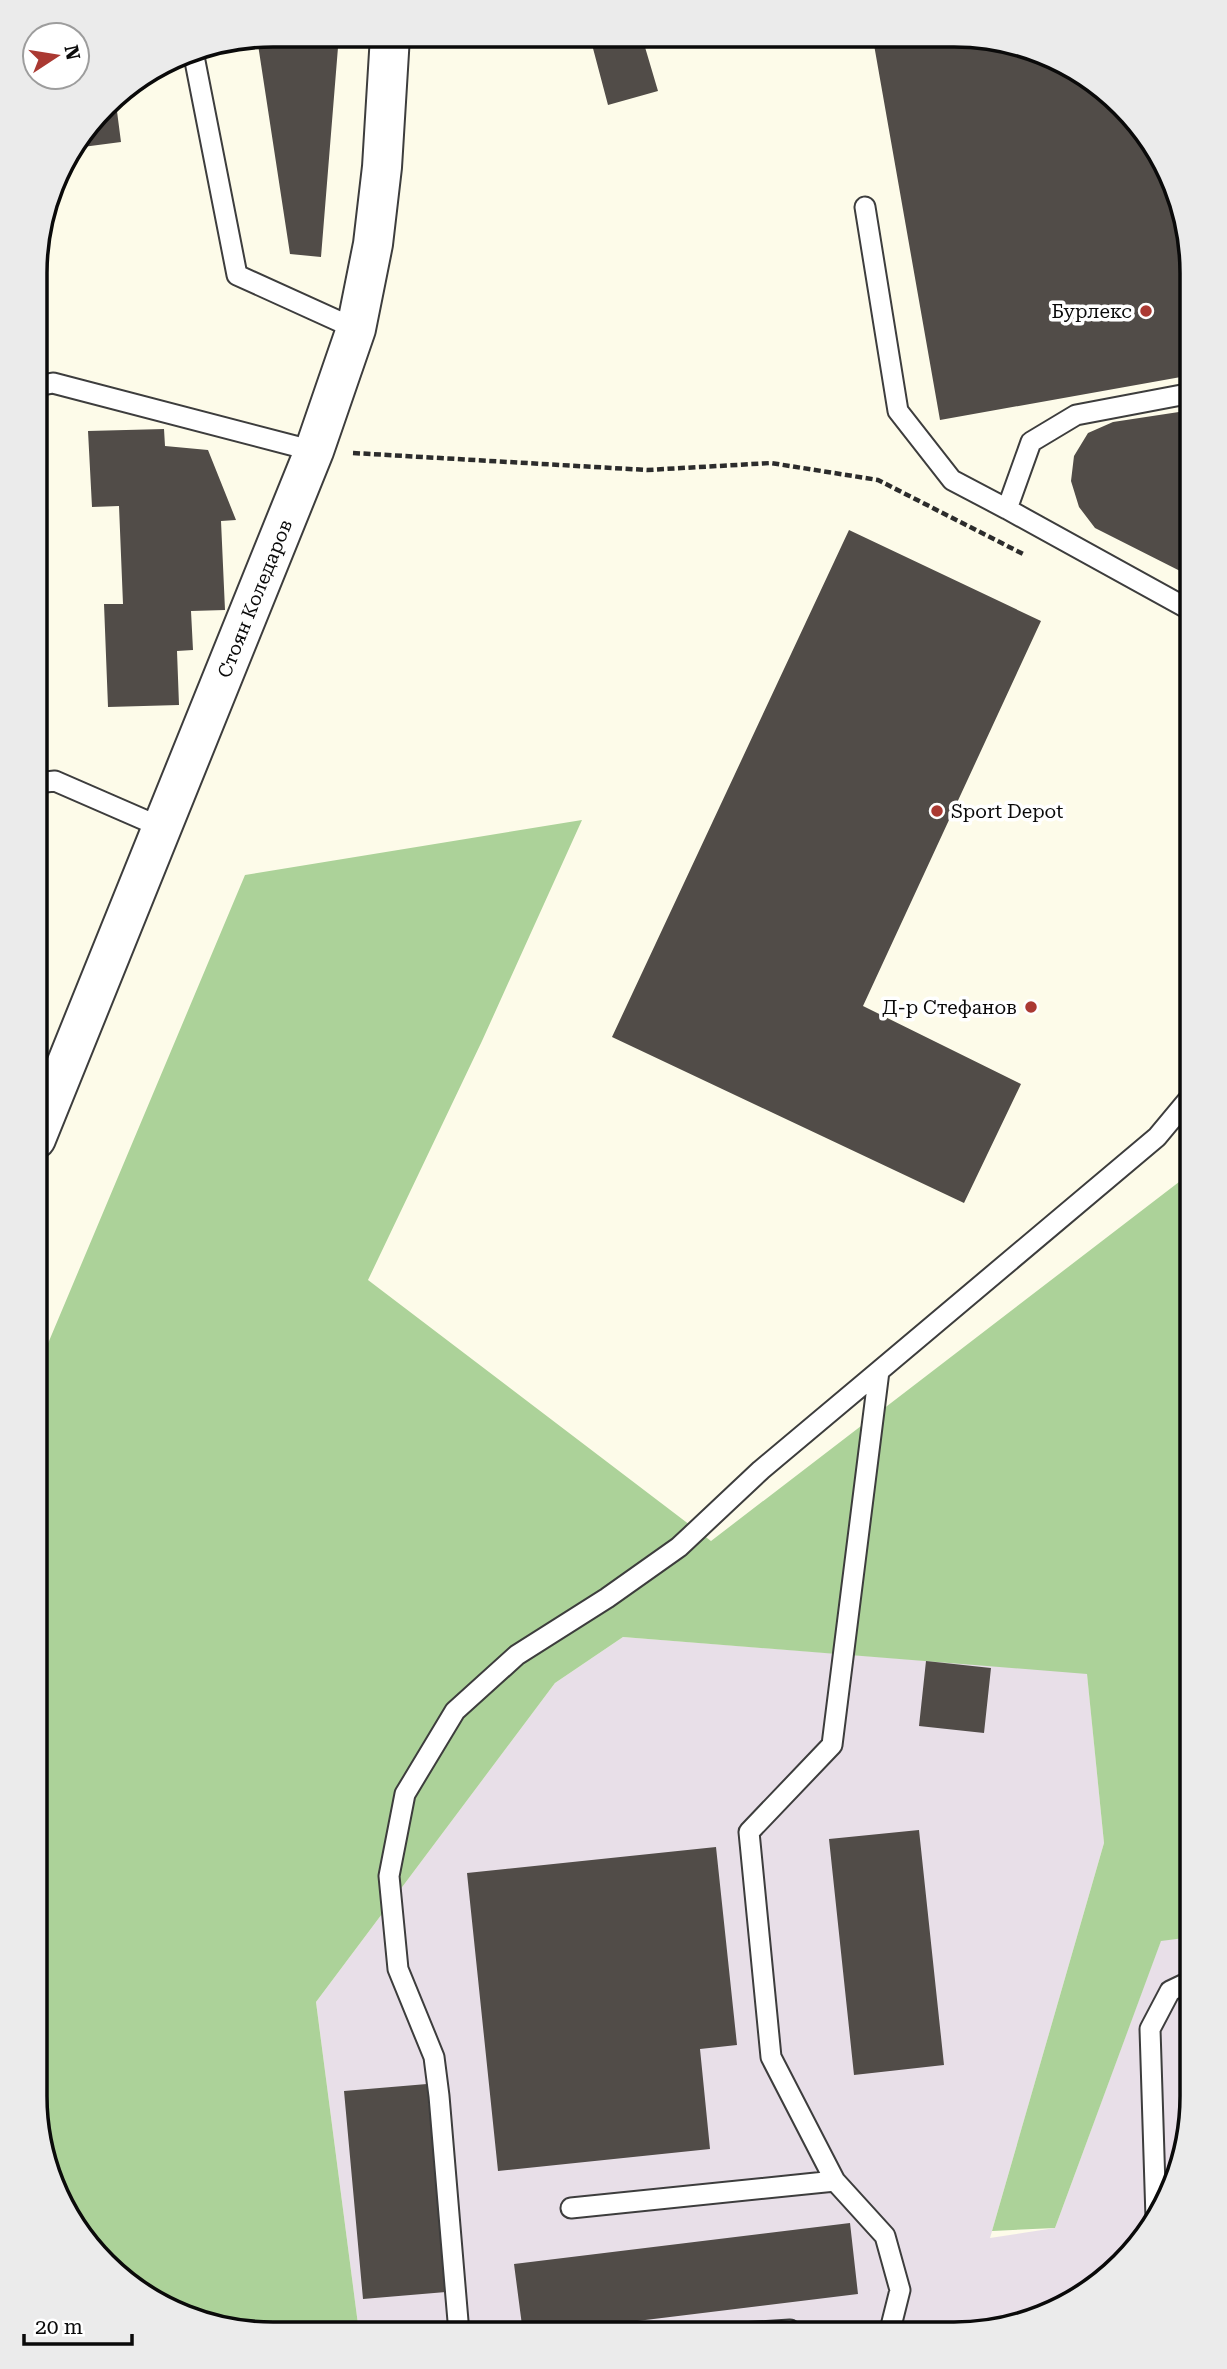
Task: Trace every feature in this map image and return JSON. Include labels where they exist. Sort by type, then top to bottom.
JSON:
[{"type":"street","name":"Стоян Коледаров","points":[[47,1112],[314,451],[356,329],[373,244],[389,47]]},
{"type":"lane","points":[[195,62],[237,275],[356,329]]},
{"type":"lane","points":[[865,207],[898,411],[952,480],[1180,604]]},
{"type":"lane","points":[[47,384],[53,383],[314,451]]},
{"type":"lane","points":[[1007,509],[1031,442],[1076,415],[1180,395]]},
{"type":"lane","points":[[47,782],[55,781],[163,828]]},
{"type":"lane","points":[[458,2322],[439,2096],[433,2057],[398,1969],[389,1876],[405,1794],[454,1711],[517,1655],[607,1598],[679,1547],[761,1469],[1157,1137],[1180,1110]]},
{"type":"lane","points":[[879,1371],[832,1745],[749,1832],[771,2057],[835,2181],[885,2236],[900,2290],[892,2322]]},
{"type":"lane","points":[[1155,2197],[1150,2029],[1170,1991],[1179,1987]]},
{"type":"lane","points":[[571,2208],[835,2181]]},
{"type":"path","points":[[314,451],[647,470],[771,463],[877,480]]},
{"type":"shaded area","points":[[623,1637],[1087,1673],[1104,1843],[990,2238],[1055,2228],[1161,1940],[1179,1938],[1179,2110],[1175,2139],[1163,2182],[1149,2209],[1124,2245],[1103,2266],[1079,2284],[1053,2298],[1026,2310],[983,2320],[358,2322],[316,2002],[555,1683]]},
{"type":"green space","points":[[582,820],[482,1041],[368,1280],[711,1541],[1180,1182],[1179,1939],[1161,1941],[1055,2228],[992,2231],[1104,1843],[1087,1674],[623,1637],[555,1683],[316,2002],[358,2322],[244,2320],[187,2305],[148,2284],[124,2266],[103,2245],[85,2221],[59,2168],[52,2139],[47,2095],[47,1346],[245,875]]},
{"type":"building","points":[[338,47],[321,257],[290,254],[259,48]]},
{"type":"building","points":[[593,47],[645,47],[658,91],[608,105]]},
{"type":"building","points":[[874,47],[953,47],[997,52],[1026,59],[1079,85],[1103,103],[1124,124],[1142,148],[1168,201],[1178,244],[1180,377],[940,420]]},
{"type":"building","points":[[117,111],[121,142],[87,146]]},
{"type":"building","points":[[1180,412],[1180,571],[1095,528],[1079,507],[1071,481],[1074,456],[1088,433],[1113,422]]},
{"type":"building","points":[[164,429],[165,446],[208,450],[236,520],[221,521],[225,610],[191,611],[193,650],[177,651],[179,705],[108,707],[104,604],[123,604],[119,506],[92,507],[88,431]]},
{"type":"building","points":[[849,530],[1041,621],[863,1006],[1021,1084],[964,1203],[612,1037]]},
{"type":"building","points":[[926,1661],[991,1668],[984,1733],[919,1726]]},
{"type":"building","points":[[919,1830],[944,2065],[854,2075],[829,1839]]},
{"type":"building","points":[[716,1847],[737,2045],[700,2049],[710,2149],[498,2171],[467,1873]]},
{"type":"building","points":[[427,2084],[446,2292],[363,2299],[344,2091]]},
{"type":"building","points":[[850,2223],[858,2294],[629,2322],[522,2322],[514,2264]]},
{"type":"place","name":"Бурлекс","points":[[1146,311]]},
{"type":"place","name":"Sport Depot","points":[[937,811]]},
{"type":"place","name":"Д-р Стефанов","points":[[1031,1007]]}]
